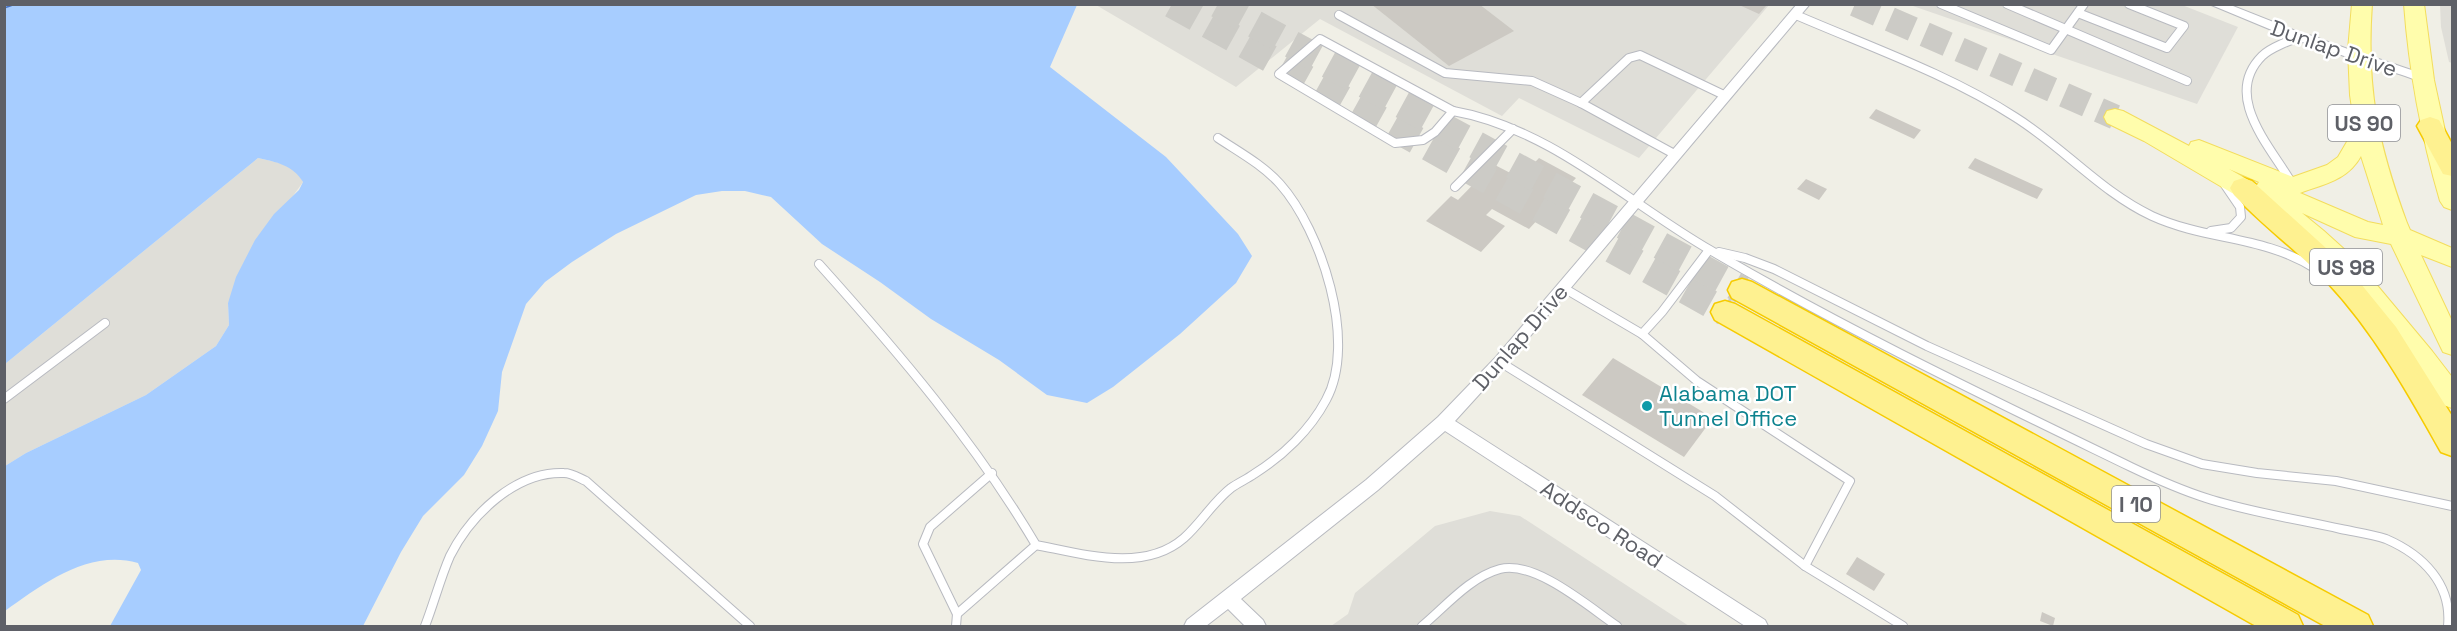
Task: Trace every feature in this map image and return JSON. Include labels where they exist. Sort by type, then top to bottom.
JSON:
[{"type":"highway","points":[[2430,126],[2452,166]]},
{"type":"highway","points":[[2243,188],[2261,208],[2315,253],[2373,315],[2424,393],[2452,443]]},
{"type":"highway","name":"I 10","points":[[2286,627],[1733,301],[2356,627]]},
{"type":"main road","name":"US 90","points":[[2362,4],[2358,59],[2359,89],[2365,130],[2374,165],[2399,236],[2452,345]]},
{"type":"main road","name":"US 90","points":[[2414,4],[2420,77],[2430,126],[2452,201]]},
{"type":"main road","name":"US 98","points":[[2452,258],[2399,236],[2371,219],[2293,186],[2168,135],[2123,121],[2277,208],[2329,249],[2398,326],[2452,397]]},
{"type":"main road","points":[[2293,186],[2335,171],[2346,163],[2365,130]]},
{"type":"main road","points":[[2170,146],[2364,231],[2399,236]]},
{"type":"street","name":"Dunlap Drive","points":[[2215,4],[2302,38]]},
{"type":"street","name":"Dunlap Drive","points":[[1193,627],[1372,485],[1444,422],[1500,362],[1800,10]]},
{"type":"street","name":"Addsco Road","points":[[1444,422],[1759,627]]},
{"type":"street","points":[[1229,599],[1257,627]]},
{"type":"lane","points":[[1941,4],[2051,50],[2084,4]]},
{"type":"lane","points":[[2007,4],[2187,81]]},
{"type":"lane","points":[[2078,13],[2167,48],[2184,26],[2129,4]]},
{"type":"lane","points":[[1800,10],[1982,97],[2026,124],[2102,186],[2130,204],[2169,223],[2276,248],[2301,258],[2323,275]]},
{"type":"lane","points":[[1339,15],[1445,73],[1532,81],[1581,103],[1676,155]]},
{"type":"lane","points":[[2293,186],[2273,151],[2258,131],[2248,109],[2246,91],[2250,75],[2258,60],[2269,49],[2302,38]]},
{"type":"lane","name":"Dunlap Drive","points":[[2302,38],[2358,59],[2420,77]]},
{"type":"lane","points":[[1453,111],[1428,140],[1412,145],[1395,143],[1279,74],[1320,39],[1453,111],[1481,116],[1514,129],[1590,171],[1709,250],[1868,336],[2135,469],[2206,498],[2348,529],[2392,543],[2408,551],[2432,571],[2447,593],[2451,611],[2448,627]]},
{"type":"lane","points":[[1581,103],[1629,58],[1640,55],[1726,96]]},
{"type":"lane","points":[[1455,188],[1514,129]]},
{"type":"lane","points":[[1036,545],[1100,557],[1149,556],[1169,549],[1187,536],[1229,490],[1256,472],[1308,428],[1334,385],[1339,356],[1338,322],[1329,285],[1311,233],[1293,200],[1281,185],[1265,169],[1218,138]]},
{"type":"lane","points":[[2200,232],[2226,230],[2235,225],[2241,217],[2240,207],[2236,200],[2222,180],[2210,169]]},
{"type":"lane","points":[[1642,334],[1662,312],[1709,250]]},
{"type":"lane","points":[[1709,250],[1745,258],[1774,269],[1927,346],[2146,444],[2202,464],[2257,473],[2336,481],[2452,506]]},
{"type":"lane","points":[[819,264],[914,369],[992,473],[1014,505],[1036,545]]},
{"type":"lane","points":[[2331,282],[2373,315]]},
{"type":"lane","points":[[1562,287],[1642,334],[1697,381],[1850,481],[1805,566]]},
{"type":"lane","points":[[4,399],[105,323]]},
{"type":"lane","points":[[1500,362],[1715,496],[1805,566],[1903,627]]},
{"type":"lane","points":[[425,627],[450,556],[480,514],[501,496],[531,479],[566,473],[586,481],[745,625]]},
{"type":"lane","points":[[956,627],[957,614],[923,544],[930,527],[992,473]]},
{"type":"lane","points":[[957,614],[1036,545]]},
{"type":"lane","points":[[1422,627],[1480,578],[1502,568],[1524,570],[1541,576],[1617,627]]},
{"type":"shaded area","points":[[1096,5],[1769,5],[1639,158],[1519,98],[1502,116],[1320,19],[1236,87]]},
{"type":"shaded area","points":[[1910,5],[2182,5],[2238,27],[2197,104]]},
{"type":"shaded area","points":[[2440,5],[2452,5],[2452,63],[2449,62],[2441,27]]},
{"type":"shaded area","points":[[258,158],[280,163],[297,171],[303,182],[228,303],[229,325],[216,346],[146,395],[26,453],[5,466],[5,364]]},
{"type":"shaded area","points":[[1490,511],[1520,516],[1689,626],[1331,626],[1348,614],[1355,593],[1435,526]]},
{"type":"water","points":[[5,4],[1077,5],[1050,67],[1166,157],[1238,234],[1252,256],[1236,283],[1180,334],[1113,387],[1087,403],[1047,395],[999,360],[931,319],[822,244],[771,197],[745,191],[722,191],[696,195],[616,234],[572,262],[545,282],[526,304],[502,372],[498,411],[482,446],[464,475],[423,516],[401,552],[363,626],[110,626],[141,570],[138,563],[119,560],[101,561],[67,572],[35,590],[5,611],[5,466],[26,453],[146,395],[216,346],[229,325],[228,303],[236,277],[255,240],[274,214],[299,190],[303,182],[289,168],[258,158],[5,364]]},
{"type":"building","points":[[1371,4],[1479,4],[1514,31],[1449,66]]},
{"type":"building","points":[[1737,4],[1764,4],[1766,6],[1759,14]]},
{"type":"building","points":[[1876,109],[1921,130],[1914,139],[1869,118]]},
{"type":"building","points":[[1539,158],[1576,178],[1529,229],[1492,209],[1486,215],[1505,226],[1481,252],[1426,221],[1451,196],[1458,200],[1493,164],[1520,178]]},
{"type":"building","points":[[1975,158],[2043,189],[2037,199],[1968,168]]},
{"type":"building","points":[[1806,179],[1827,189],[1819,200],[1797,189]]},
{"type":"building","name":"Alabama DOT Tunnel Office","points":[[1613,358],[1713,418],[1684,457],[1582,395]]},
{"type":"building","points":[[1857,557],[1885,574],[1874,591],[1846,574]]},
{"type":"building","points":[[2042,612],[2055,618],[2053,626],[2040,621]]},
{"type":"ferry route","points":[[4,8],[16,4]]},
{"type":"tunnel","points":[[1172,4],[1725,312]]},
{"type":"tunnel","points":[[1218,4],[1742,290]]},
{"type":"tunnel","points":[[1855,4],[2115,117]]},
{"type":"place","name":"Alabama DOT Tunnel Office","points":[[1647,406]]}]
